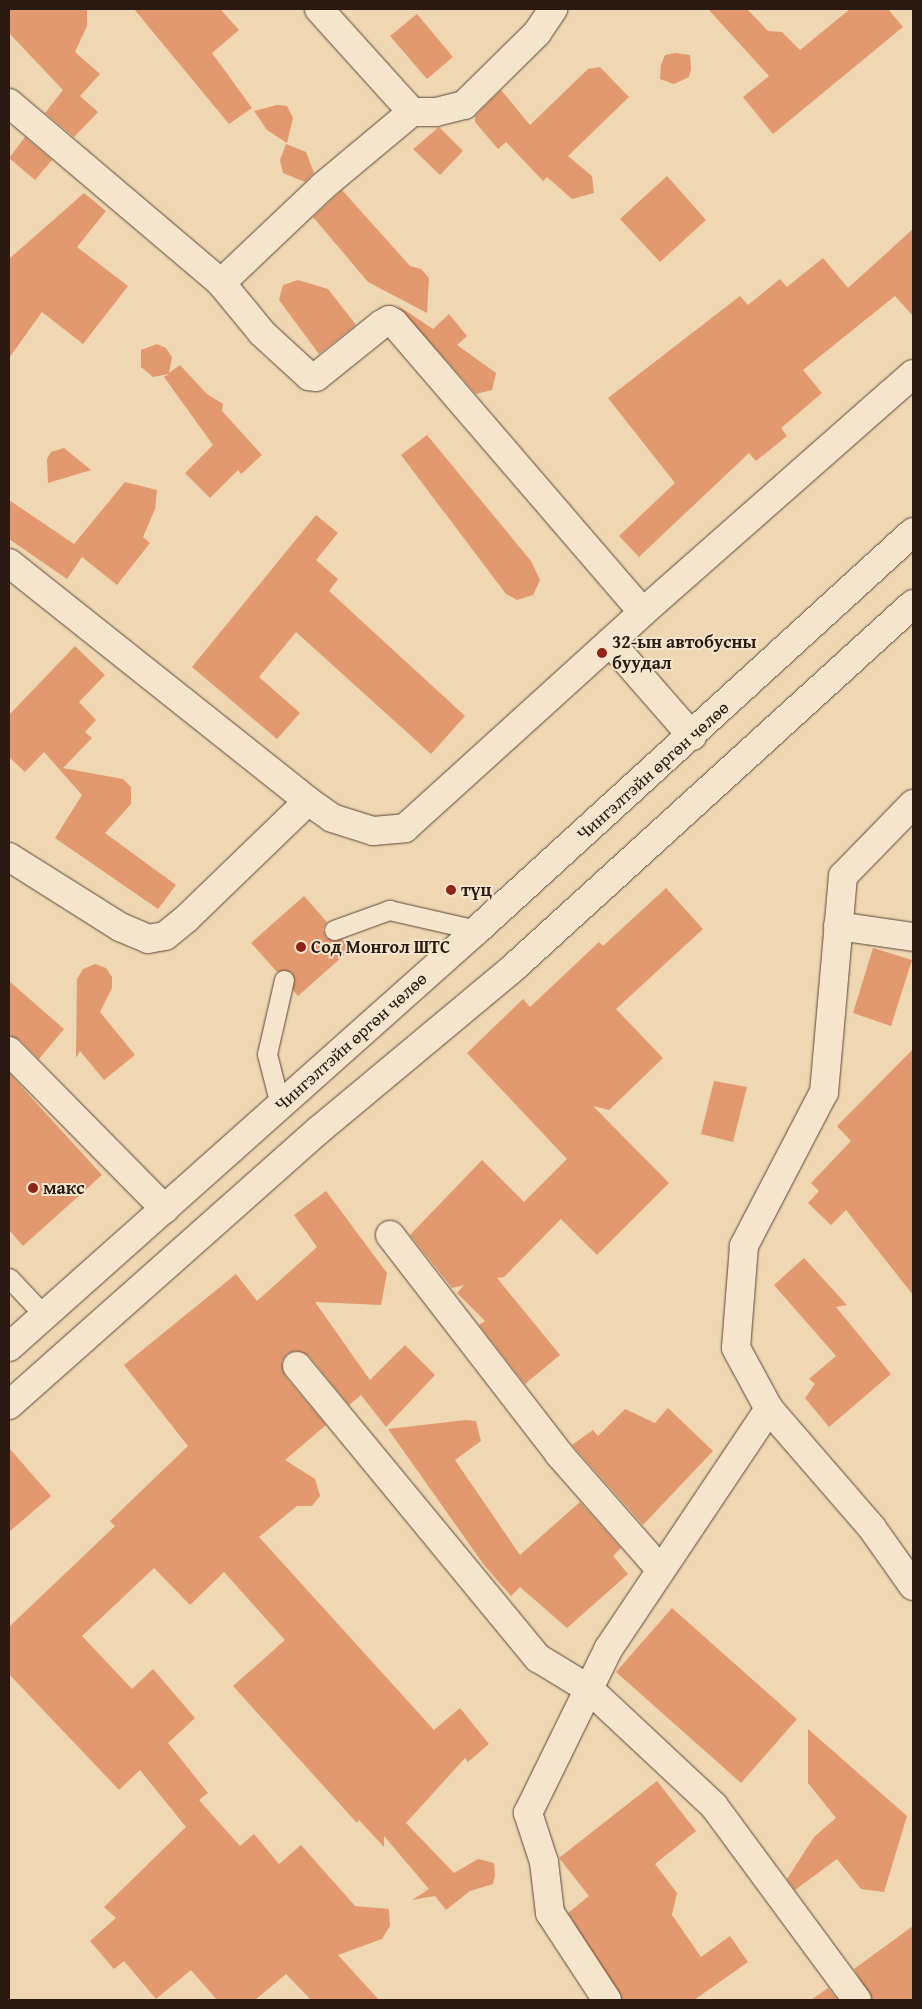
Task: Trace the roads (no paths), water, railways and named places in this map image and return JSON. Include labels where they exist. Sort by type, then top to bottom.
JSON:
[{"type":"street","points":[[319,9],[412,112]]},
{"type":"street","points":[[221,283],[322,187],[412,112],[436,112],[464,105],[537,33],[553,9]]},
{"type":"street","points":[[9,103],[221,283],[262,333],[309,376],[316,377],[382,324],[389,320],[394,323],[643,612]]},
{"type":"street","points":[[9,563],[308,801],[332,818],[373,831],[405,828],[643,612],[913,374]]},
{"type":"street","name":"Чингэлтэйн өргөн чөлөө","points":[[9,1346],[477,930],[910,540]]},
{"type":"street","points":[[9,1405],[320,1129],[512,970],[913,604]]},
{"type":"street","points":[[610,642],[692,736]]},
{"type":"street","points":[[9,857],[120,927],[148,939],[165,936],[187,918],[308,801]]},
{"type":"street","points":[[913,804],[843,876],[824,1092],[744,1246],[736,1348],[769,1409],[872,1528],[913,1586]]},
{"type":"street","points":[[838,926],[913,937]]},
{"type":"street","points":[[9,1051],[165,1209]]},
{"type":"street","points":[[390,1235],[559,1454],[661,1570]]},
{"type":"street","points":[[297,1366],[538,1658],[589,1689],[714,1806],[857,2000]]},
{"type":"street","points":[[607,2000],[550,1913],[544,1862],[528,1813],[609,1648],[769,1409]]},
{"type":"lane","points":[[334,930],[389,910],[477,930]]},
{"type":"lane","points":[[280,1105],[267,1054],[284,980]]},
{"type":"lane","points":[[9,1278],[44,1315]]},
{"type":"place","name":"32-ын автобусны буудал","points":[[602,653]]},
{"type":"place","name":"түц","points":[[451,890]]},
{"type":"place","name":"Сод Монгол ШТС","points":[[301,947]]},
{"type":"place","name":"макс","points":[[33,1188]]}]
